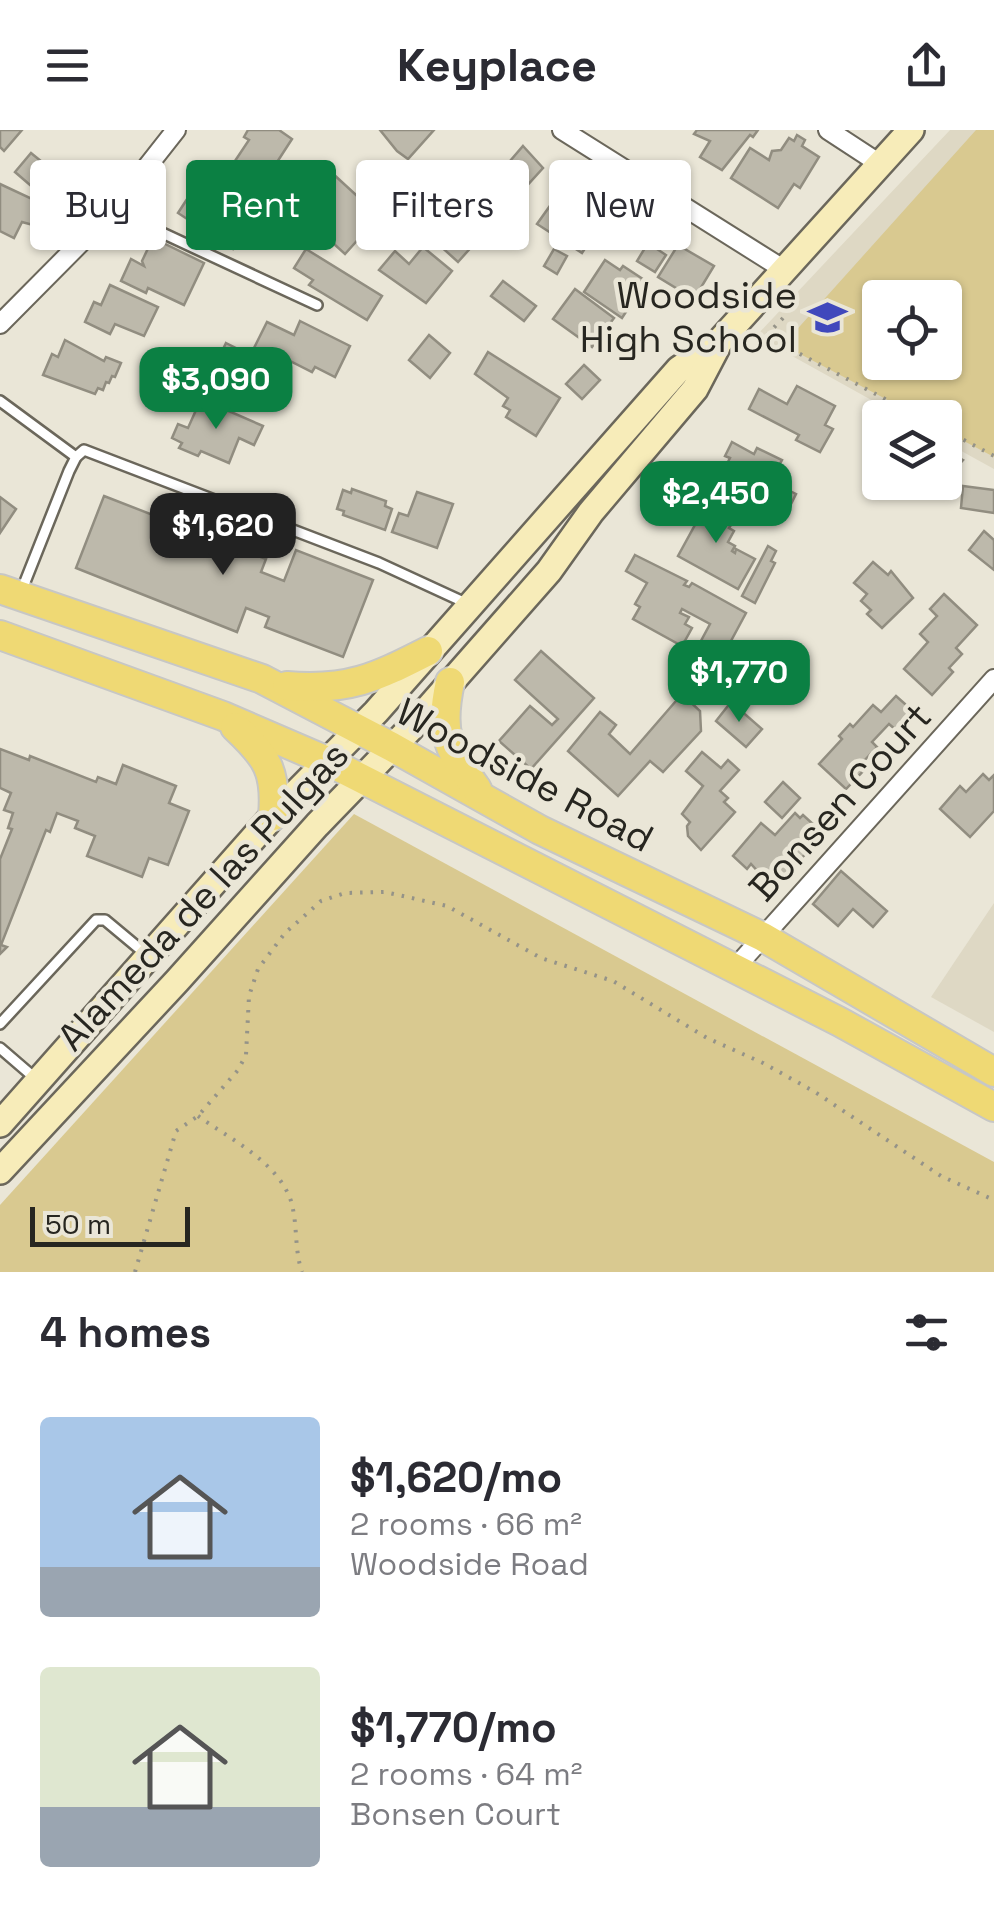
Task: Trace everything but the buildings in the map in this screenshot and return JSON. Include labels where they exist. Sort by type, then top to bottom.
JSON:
[{"type":"main road","name":"Alameda de las Pulgas","points":[[0,1124],[273,816],[376,712],[679,369],[719,342],[911,130]]},
{"type":"main road","name":"Alameda de las Pulgas","points":[[0,1171],[177,982],[549,570],[591,512],[696,389],[719,342]]},
{"type":"main road","name":"Woodside Road","points":[[10,592],[274,685],[624,873],[763,938],[994,1072]]},
{"type":"main road","name":"Woodside Road","points":[[0,636],[223,716],[326,760],[735,968],[994,1107]]},
{"type":"main road","points":[[274,685],[318,689],[351,686],[428,651]]},
{"type":"main road","points":[[450,682],[444,736],[483,798]]},
{"type":"main road","points":[[223,716],[265,758],[272,774],[273,816]]},
{"type":"main road","points":[[149,956],[177,982]]},
{"type":"street","points":[[562,130],[783,269]]},
{"type":"street","points":[[828,130],[880,164]]},
{"type":"street","points":[[149,160],[170,132]]},
{"type":"street","points":[[2,320],[72,250]]},
{"type":"street","name":"Bonsen Court","points":[[735,968],[994,679]]},
{"type":"lane","points":[[166,235],[317,305]]},
{"type":"lane","points":[[0,400],[76,457]]},
{"type":"lane","points":[[10,592],[76,457],[84,450],[379,563],[470,605]]},
{"type":"lane","points":[[0,1024],[96,920],[105,920],[149,956]]},
{"type":"lane","points":[[0,1048],[38,1080]]},
{"type":"path","points":[[783,318],[766,336],[887,400]]},
{"type":"path","points":[[962,439],[994,456]]},
{"type":"path","points":[[135,1272],[176,1132],[198,1116],[246,1055],[249,996],[258,969],[285,934],[321,901],[345,893],[385,892],[447,906],[541,958],[613,982],[707,1038],[815,1092],[941,1176],[994,1200]]},
{"type":"path","points":[[198,1116],[275,1175],[290,1198],[302,1272]]},
{"type":"shaded area","name":"Woodside High School","points":[[950,130],[994,130],[994,469],[962,451],[962,400],[871,400],[756,336]]},
{"type":"shaded area","name":"Woodside High School","points":[[976,130],[994,130],[994,457],[962,440],[962,400],[888,400],[783,345]]},
{"type":"shaded area","points":[[354,814],[994,1162],[994,1272],[0,1272],[0,1205]]},
{"type":"shaded area","points":[[994,903],[994,1032],[931,997]]},
{"type":"place","name":"Woodside High School","points":[[827,317]]}]
